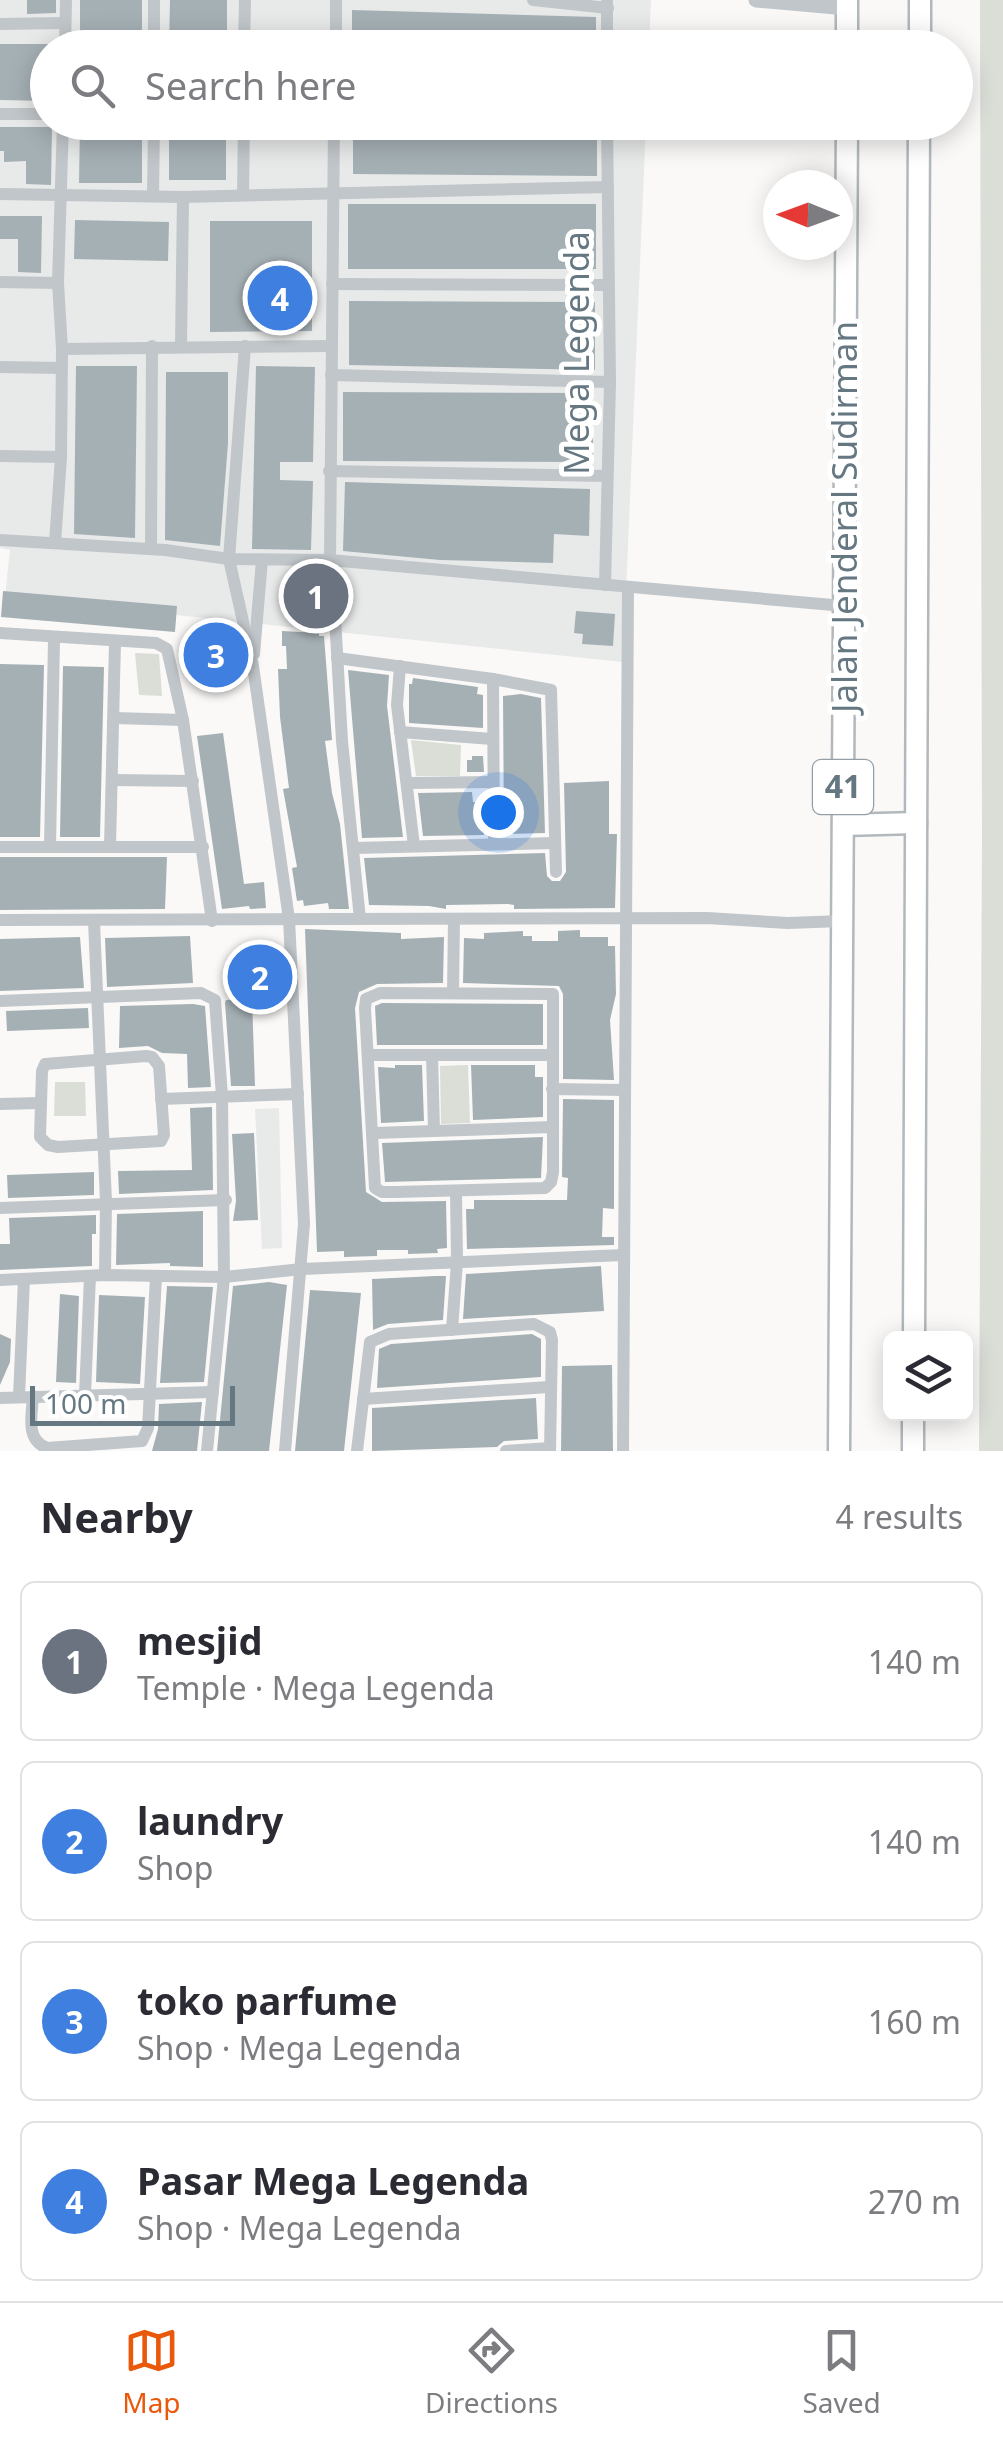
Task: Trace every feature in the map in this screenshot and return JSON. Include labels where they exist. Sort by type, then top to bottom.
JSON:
[{"type":"highway","points":[[920,0],[920,30]]},
{"type":"highway","points":[[847,4],[847,30]]},
{"type":"highway","name":"Jalan Jenderal Sudirman","points":[[840,1451],[846,140]]},
{"type":"highway","name":"Jalan Jenderal Sudirman","points":[[914,1331],[920,140]]},
{"type":"highway","points":[[843,825],[916,824]]},
{"type":"highway","points":[[913,1421],[913,1451]]},
{"type":"street","points":[[65,30],[66,0]]},
{"type":"street","points":[[154,0],[154,30]]},
{"type":"street","points":[[244,0],[244,30]]},
{"type":"street","points":[[336,0],[336,30]]},
{"type":"street","points":[[533,0],[608,4],[608,30]]},
{"type":"street","points":[[756,0],[847,4]]},
{"type":"street","points":[[0,24],[65,24]]},
{"type":"street","points":[[0,114],[30,114]]},
{"type":"street","points":[[55,543],[61,458],[58,283],[63,140]]},
{"type":"street","points":[[153,196],[154,140]]},
{"type":"street","points":[[243,195],[244,140]]},
{"type":"street","points":[[330,560],[334,140]]},
{"type":"street","name":"Mega Legenda","points":[[605,584],[610,382],[608,140]]},
{"type":"street","points":[[0,194],[183,197],[608,187]]},
{"type":"street","points":[[181,346],[183,197]]},
{"type":"street","points":[[0,282],[58,283]]},
{"type":"street","points":[[332,284],[608,285]]},
{"type":"street","points":[[150,549],[152,346]]},
{"type":"street","points":[[244,346],[229,559],[253,666],[289,919],[304,1224],[285,1451]]},
{"type":"street","points":[[62,349],[331,346]]},
{"type":"street","points":[[0,368],[61,368]]},
{"type":"street","points":[[331,375],[610,382]]},
{"type":"street","points":[[0,456],[61,458]]},
{"type":"street","points":[[329,470],[607,476]]},
{"type":"street","points":[[0,540],[150,549],[229,559],[330,560],[844,606]]},
{"type":"street","points":[[253,666],[262,560]]},
{"type":"street","points":[[622,1451],[628,587]]},
{"type":"street","points":[[334,599],[342,741],[360,919]]},
{"type":"street","points":[[0,634],[156,643],[167,650],[183,720],[212,921]]},
{"type":"street","points":[[50,847],[54,639]]},
{"type":"street","points":[[110,847],[115,642]]},
{"type":"street","points":[[337,658],[551,690],[556,872]]},
{"type":"street","points":[[400,666],[397,706],[414,846]]},
{"type":"street","points":[[493,679],[494,844]]},
{"type":"street","points":[[114,718],[183,720]]},
{"type":"street","points":[[400,732],[492,739]]},
{"type":"street","points":[[112,780],[193,781]]},
{"type":"street","points":[[408,783],[493,782]]},
{"type":"street","points":[[355,848],[555,843]]},
{"type":"street","points":[[0,847],[203,847]]},
{"type":"street","points":[[0,920],[842,921]]},
{"type":"street","points":[[94,920],[106,1275]]},
{"type":"street","points":[[454,920],[454,993]]},
{"type":"street","points":[[454,993],[553,994],[554,1172],[544,1188],[382,1192],[375,1188],[366,999],[370,995],[454,993]]},
{"type":"street","points":[[0,1001],[209,995],[218,1010],[226,1200],[224,1277],[207,1451]]},
{"type":"street","points":[[370,1055],[552,1055]]},
{"type":"street","points":[[432,1055],[434,1130]]},
{"type":"street","points":[[152,1057],[159,1066],[164,1135],[161,1141],[58,1148],[40,1136],[45,1064],[100,1059],[152,1057]]},
{"type":"street","points":[[552,1089],[624,1090]]},
{"type":"street","points":[[162,1099],[298,1094]]},
{"type":"street","points":[[0,1104],[40,1103]]},
{"type":"street","points":[[374,1132],[552,1126]]},
{"type":"street","points":[[452,1330],[457,1262],[456,1192]]},
{"type":"street","points":[[0,1208],[226,1200]]},
{"type":"street","points":[[0,1280],[106,1275],[224,1277],[302,1269],[622,1255]]},
{"type":"street","points":[[84,1395],[90,1276]]},
{"type":"street","points":[[24,1278],[26,1396],[34,1441],[47,1448],[142,1441],[148,1428],[151,1394],[156,1276]]},
{"type":"street","points":[[356,1451],[370,1342],[389,1334],[543,1326],[552,1340],[550,1450],[506,1451]]},
{"type":"street","points":[[363,1399],[549,1387]]},
{"type":"street","points":[[0,1398],[213,1392]]},
{"type":"shaded area","points":[[0,0],[651,0],[650,30],[30,30],[30,140],[645,140],[623,662],[5,597],[10,550],[0,548]]},
{"type":"shaded area","points":[[980,0],[1003,0],[1003,1451],[979,1451]]},
{"type":"shaded area","points":[[135,653],[159,654],[162,696],[139,695]]},
{"type":"shaded area","points":[[411,740],[461,745],[460,776],[416,776]]},
{"type":"shaded area","points":[[468,1065],[470,1123],[441,1124],[440,1066]]},
{"type":"shaded area","points":[[55,1082],[85,1082],[86,1116],[54,1116]]},
{"type":"shaded area","points":[[279,1108],[282,1248],[262,1249],[255,1109]]},
{"type":"building","points":[[27,0],[56,0],[56,13],[27,14]]},
{"type":"building","points":[[80,0],[142,0],[142,30],[80,30]]},
{"type":"building","points":[[170,0],[227,0],[227,30],[169,30]]},
{"type":"building","points":[[352,10],[596,17],[596,30],[352,30]]},
{"type":"building","points":[[0,44],[30,44],[30,101],[0,100]]},
{"type":"building","points":[[0,127],[30,127],[30,140],[52,140],[51,185],[26,184],[26,161],[4,162],[4,151],[0,151]]},
{"type":"building","points":[[80,140],[142,140],[142,183],[79,183]]},
{"type":"building","points":[[169,140],[226,140],[226,180],[169,180]]},
{"type":"building","points":[[353,140],[597,140],[597,176],[353,174]]},
{"type":"building","points":[[348,204],[596,204],[596,269],[348,269]]},
{"type":"building","points":[[0,216],[42,216],[41,273],[18,272],[18,239],[0,239]]},
{"type":"building","points":[[75,220],[169,222],[168,261],[74,259]]},
{"type":"building","points":[[210,221],[312,221],[312,331],[210,332]]},
{"type":"building","points":[[349,301],[595,302],[595,370],[349,365]]},
{"type":"building","points":[[76,366],[137,366],[135,538],[74,534]]},
{"type":"building","points":[[256,366],[315,367],[313,462],[280,462],[280,480],[313,481],[311,550],[252,549]]},
{"type":"building","points":[[166,372],[228,372],[228,443],[220,546],[165,540]]},
{"type":"building","points":[[343,392],[593,393],[593,462],[343,461]]},
{"type":"building","points":[[345,482],[590,489],[589,536],[554,534],[553,563],[440,560],[343,551]]},
{"type":"building","points":[[3,591],[177,606],[175,632],[1,617]]},
{"type":"building","points":[[576,611],[615,614],[613,646],[582,644],[583,634],[574,633]]},
{"type":"building","points":[[282,631],[324,636],[332,740],[325,741],[340,824],[349,909],[329,909],[328,903],[304,906],[303,900],[297,901],[292,868],[297,867],[283,789],[289,788],[280,717],[278,669],[287,669]]},
{"type":"building","points":[[0,664],[44,665],[40,837],[0,837]]},
{"type":"building","points":[[63,666],[104,667],[100,837],[60,837]]},
{"type":"building","points":[[348,670],[389,675],[387,706],[403,837],[362,838]]},
{"type":"building","points":[[413,678],[478,687],[477,694],[483,695],[483,728],[409,723],[409,684]]},
{"type":"building","points":[[503,696],[541,698],[545,833],[504,834]]},
{"type":"building","points":[[223,733],[244,884],[264,882],[266,908],[222,909],[197,736]]},
{"type":"building","points":[[472,756],[483,756],[484,772],[467,772],[467,760],[472,760]]},
{"type":"building","points":[[609,781],[609,834],[617,834],[615,908],[514,909],[514,905],[508,904],[446,905],[446,909],[369,905],[364,858],[545,853],[547,876],[560,881],[566,872],[564,783]]},
{"type":"building","points":[[472,792],[473,802],[484,808],[484,835],[423,836],[418,793]]},
{"type":"building","points":[[0,857],[167,857],[165,909],[0,910]]},
{"type":"building","points":[[305,929],[401,933],[401,939],[444,937],[443,983],[377,984],[359,992],[355,1008],[366,1192],[382,1202],[446,1201],[447,1248],[437,1249],[438,1253],[377,1250],[377,1256],[344,1257],[344,1251],[317,1252]]},
{"type":"building","points":[[580,930],[580,937],[608,937],[608,946],[615,946],[616,994],[610,1020],[614,1080],[563,1079],[563,994],[559,986],[463,983],[464,938],[484,939],[484,933],[523,931],[523,936],[532,936],[532,941],[558,941],[558,931]]},
{"type":"building","points":[[190,936],[193,983],[107,987],[105,938]]},
{"type":"building","points":[[80,937],[84,988],[0,991],[0,939]]},
{"type":"building","points":[[252,999],[255,1086],[231,1086],[225,1003]]},
{"type":"building","points":[[543,1004],[543,1045],[377,1045],[375,1006]]},
{"type":"building","points":[[120,1006],[205,1006],[211,1087],[188,1088],[187,1054],[162,1053],[148,1046],[119,1048]]},
{"type":"building","points":[[88,1008],[89,1028],[7,1031],[6,1011]]},
{"type":"building","points":[[422,1065],[424,1121],[381,1123],[378,1067]]},
{"type":"building","points":[[471,1065],[535,1065],[535,1077],[543,1077],[543,1117],[473,1120]]},
{"type":"building","points":[[563,1099],[614,1100],[614,1209],[603,1208],[602,1237],[614,1237],[614,1245],[467,1249],[466,1209],[474,1209],[474,1200],[567,1200],[568,1178],[562,1177]]},
{"type":"building","points":[[212,1107],[213,1190],[119,1194],[118,1171],[192,1170],[190,1108]]},
{"type":"building","points":[[254,1133],[258,1220],[233,1221],[236,1201],[232,1134]]},
{"type":"building","points":[[543,1137],[541,1178],[385,1182],[382,1143]]},
{"type":"building","points":[[94,1172],[94,1195],[8,1198],[7,1175]]},
{"type":"building","points":[[203,1211],[203,1267],[170,1263],[116,1265],[117,1214]]},
{"type":"building","points":[[96,1215],[92,1266],[0,1270],[0,1244],[10,1244],[9,1218]]},
{"type":"building","points":[[601,1266],[604,1311],[463,1319],[466,1274]]},
{"type":"building","points":[[446,1276],[443,1320],[388,1324],[373,1330],[372,1279]]},
{"type":"building","points":[[269,1282],[287,1285],[269,1451],[217,1451],[233,1286]]},
{"type":"building","points":[[167,1286],[213,1287],[204,1382],[160,1383]]},
{"type":"building","points":[[310,1290],[361,1293],[344,1451],[295,1451]]},
{"type":"building","points":[[60,1294],[79,1296],[76,1383],[56,1382]]},
{"type":"building","points":[[99,1295],[145,1297],[140,1384],[96,1382]]},
{"type":"building","points":[[0,1334],[11,1339],[10,1362],[0,1385]]},
{"type":"building","points":[[532,1334],[541,1339],[541,1377],[377,1388],[379,1349],[391,1344]]},
{"type":"building","points":[[612,1365],[613,1451],[561,1451],[562,1366]]},
{"type":"building","points":[[536,1398],[538,1439],[504,1441],[497,1447],[372,1451],[372,1408]]},
{"type":"building","points":[[202,1402],[197,1451],[152,1451],[159,1404]]},
{"type":"place","name":"Pasar Mega Legenda","points":[[280,298]]},
{"type":"place","name":"mesjid","points":[[316,596]]},
{"type":"place","name":"toko parfume","points":[[216,655]]},
{"type":"place","name":"laundry","points":[[260,977]]}]
